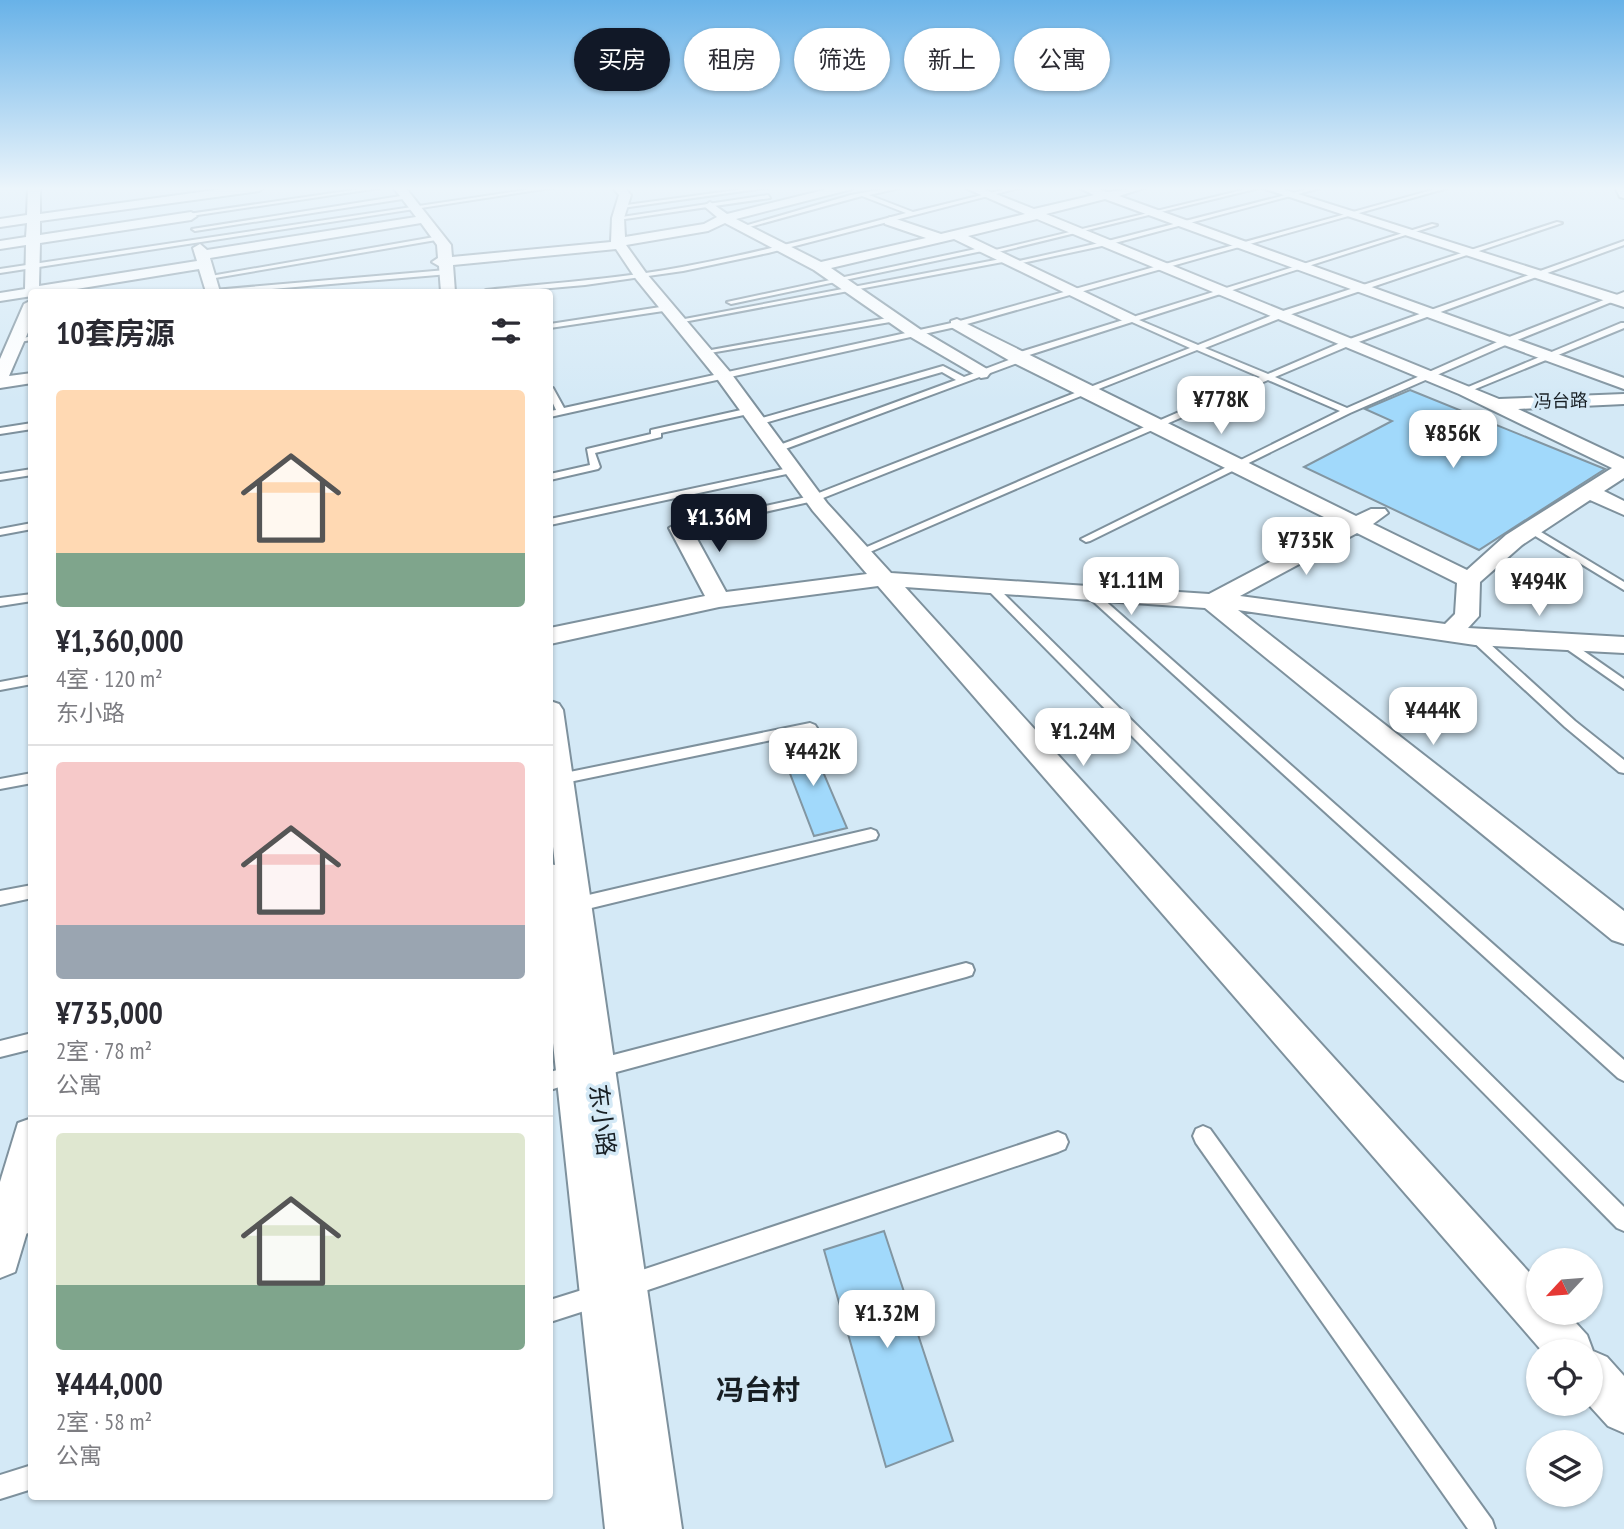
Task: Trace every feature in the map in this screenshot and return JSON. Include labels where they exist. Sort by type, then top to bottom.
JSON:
[{"type":"street","points":[[32,289],[34,258]]},
{"type":"street","points":[[442,258],[447,289]]},
{"type":"street","points":[[443,267],[475,258]]},
{"type":"street","points":[[634,258],[641,276],[724,376],[814,498],[881,579],[1560,1339]]},
{"type":"street","points":[[803,258],[915,333],[981,373]]},
{"type":"street","points":[[819,267],[856,258]]},
{"type":"street","points":[[1002,258],[1130,319]]},
{"type":"street","points":[[1147,258],[1498,404],[1624,468],[1531,529],[1469,580],[1468,616],[1450,632]]},
{"type":"street","points":[[1281,258],[1621,381]]},
{"type":"street","points":[[1487,258],[1620,298]]},
{"type":"street","points":[[48,289],[203,260]]},
{"type":"street","points":[[443,267],[443,289]]},
{"type":"street","points":[[0,297],[28,293]]},
{"type":"street","points":[[0,326],[28,321],[25,339],[0,380]]},
{"type":"street","points":[[957,324],[1018,358],[1469,580]]},
{"type":"street","points":[[0,380],[28,378]]},
{"type":"street","name":"冯台路","points":[[1498,404],[1624,399]]},
{"type":"street","points":[[1590,492],[1624,509]]},
{"type":"street","points":[[1212,602],[1378,513]]},
{"type":"street","points":[[680,528],[719,600]]},
{"type":"street","points":[[553,635],[719,600],[809,586],[881,579],[989,584],[1212,602],[1475,637],[1624,645]]},
{"type":"street","points":[[1212,602],[1624,930]]},
{"type":"street","name":"东小路","points":[[553,762],[556,901],[572,1075],[657,1529]]},
{"type":"street","points":[[10,1235],[28,1155]]},
{"type":"street","name":"东小路","points":[[612,1291],[630,1529]]},
{"type":"street","points":[[1603,1386],[1624,1410]]},
{"type":"lane","points":[[0,271],[33,266],[221,258]]},
{"type":"lane","points":[[515,289],[641,276],[727,258]]},
{"type":"lane","points":[[672,314],[847,286],[958,258]]},
{"type":"lane","points":[[553,326],[672,314],[1028,258]]},
{"type":"lane","points":[[553,413],[957,324],[1198,258]]},
{"type":"lane","points":[[553,521],[785,459],[1018,358],[1130,319],[1322,258]]},
{"type":"lane","points":[[680,528],[814,498],[1283,314],[1454,258]]},
{"type":"lane","points":[[859,553],[1350,342],[1581,258]]},
{"type":"lane","points":[[203,260],[443,267]]},
{"type":"lane","points":[[1086,539],[1427,374],[1620,298]]},
{"type":"lane","points":[[704,352],[894,319]]},
{"type":"lane","points":[[1130,319],[1347,411]]},
{"type":"lane","points":[[1465,390],[1624,325]]},
{"type":"lane","points":[[553,476],[595,467],[590,451],[658,435],[654,432],[754,416],[943,369],[963,380]]},
{"type":"lane","points":[[553,396],[561,411]]},
{"type":"lane","points":[[0,431],[28,427]]},
{"type":"lane","points":[[0,477],[28,473]]},
{"type":"lane","points":[[0,532],[28,527]]},
{"type":"lane","points":[[1531,529],[1624,587]]},
{"type":"lane","points":[[989,584],[1624,1221]]},
{"type":"lane","points":[[1088,592],[1624,1072]]},
{"type":"lane","points":[[0,602],[28,598]]},
{"type":"lane","points":[[1475,637],[1570,724],[1624,768]]},
{"type":"lane","points":[[1565,642],[1624,685]]},
{"type":"lane","points":[[0,686],[28,681]]},
{"type":"lane","points":[[554,780],[810,728]]},
{"type":"lane","points":[[0,784],[28,779]]},
{"type":"lane","points":[[556,901],[871,835]]},
{"type":"lane","points":[[0,898],[28,892]]},
{"type":"lane","points":[[572,1075],[966,970]]},
{"type":"lane","points":[[0,1049],[28,1042]]},
{"type":"lane","points":[[1203,1136],[1483,1529]]},
{"type":"lane","points":[[553,1310],[1058,1142]]},
{"type":"lane","points":[[0,1488],[28,1478]]},
{"type":"building","points":[[1410,390],[1605,469],[1479,550],[1304,467],[1392,421],[1365,409]]},
{"type":"building","points":[[809,739],[847,828],[814,836],[779,745]]},
{"type":"building","points":[[884,1231],[953,1441],[886,1467],[824,1250]]},
{"type":"district","name":"冯台村","points":[[758,1390]]}]
